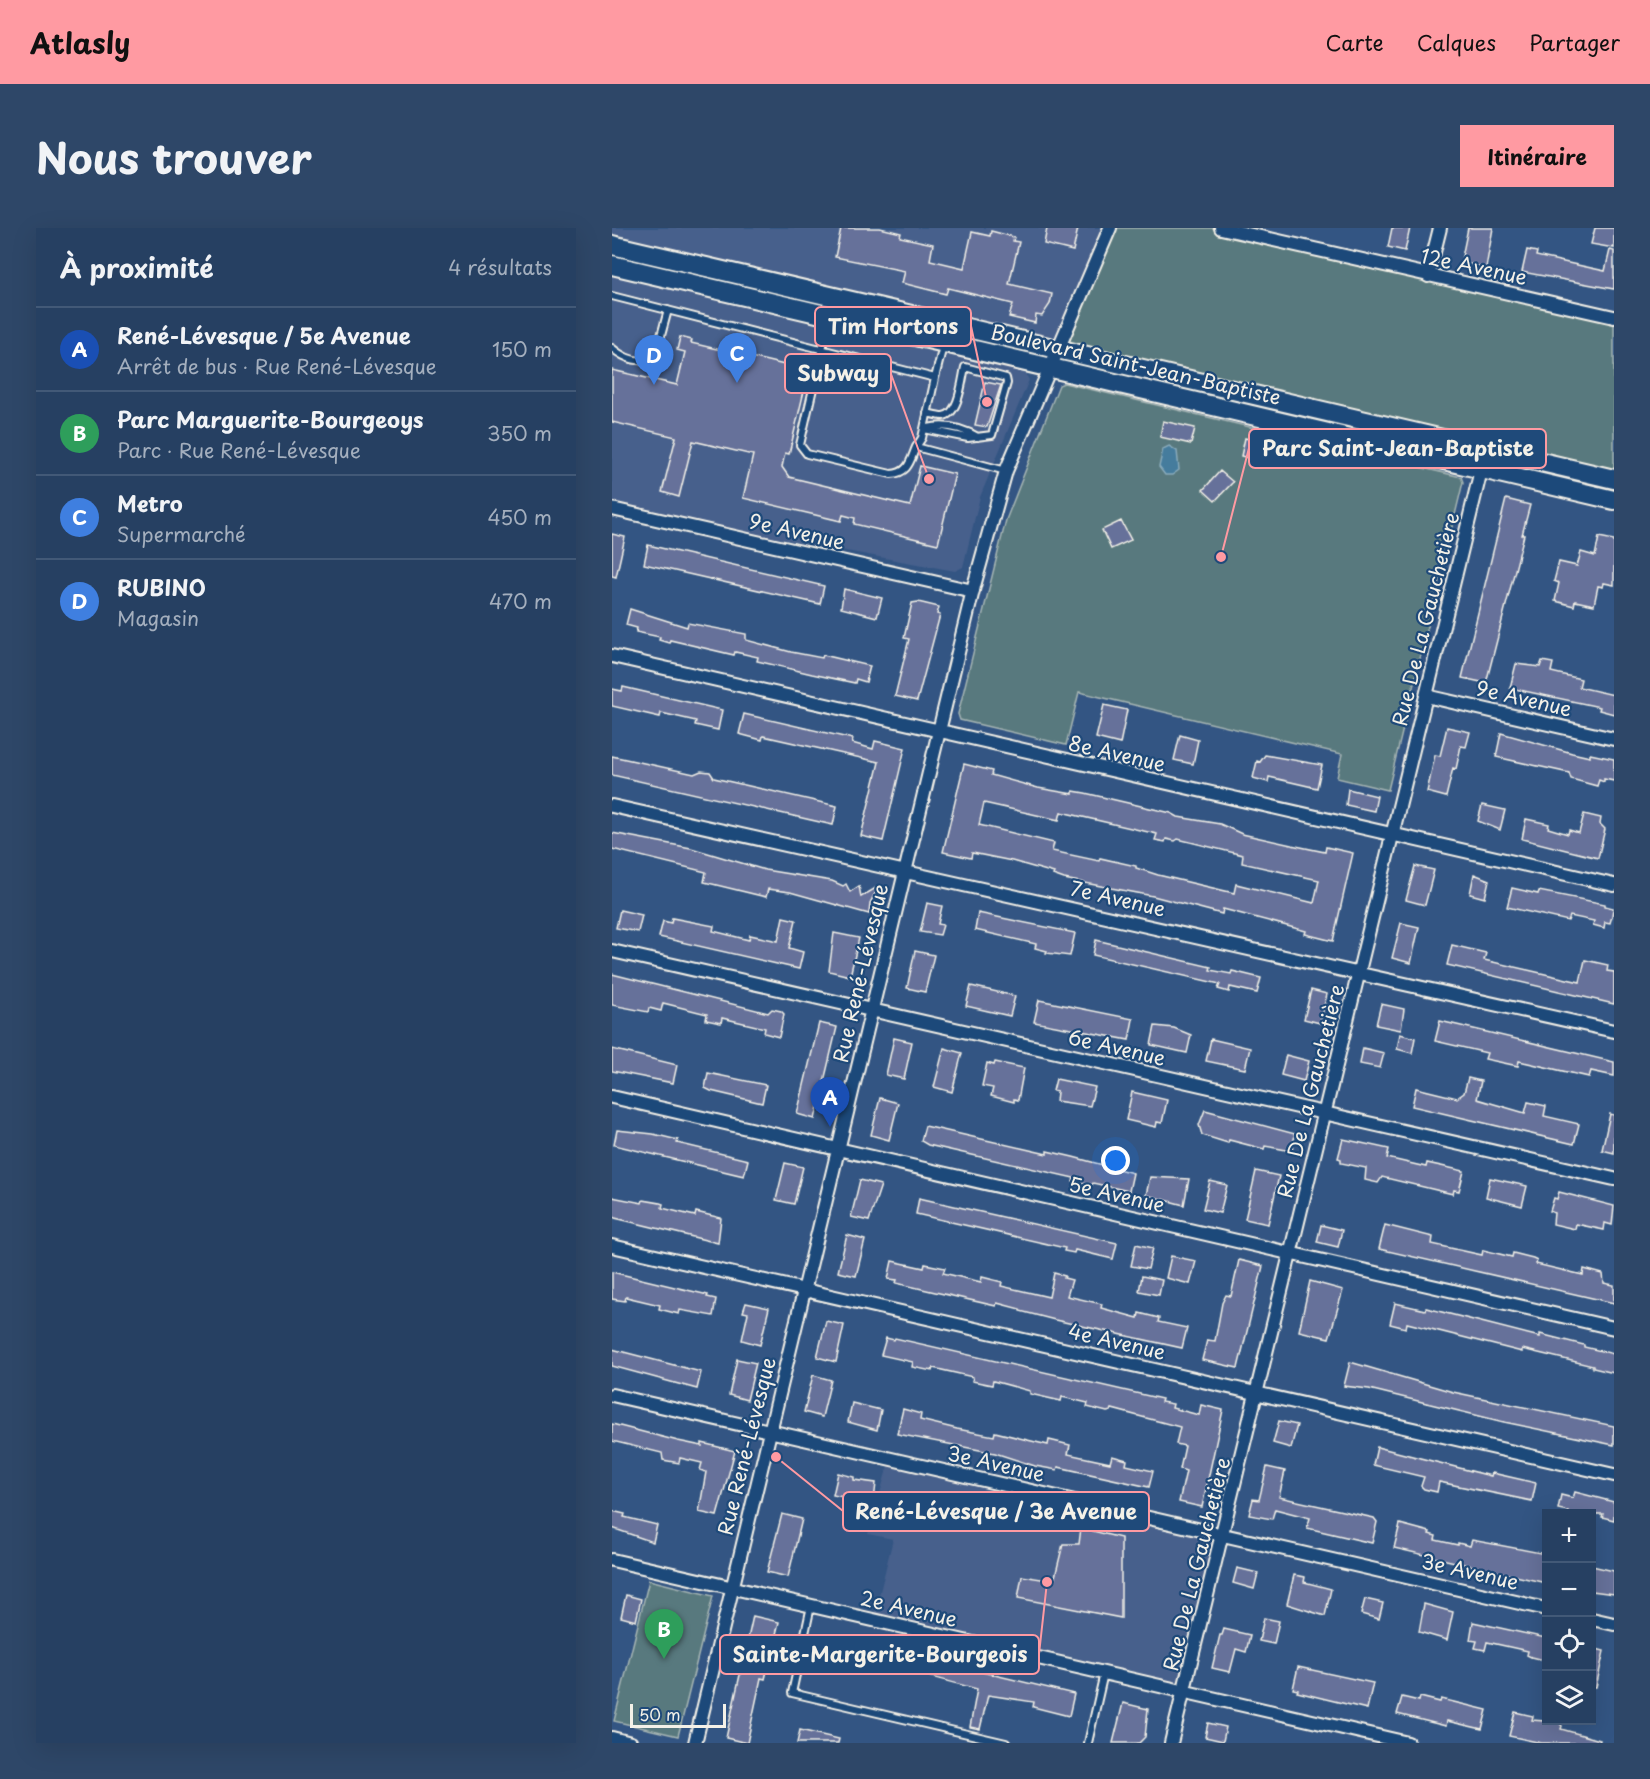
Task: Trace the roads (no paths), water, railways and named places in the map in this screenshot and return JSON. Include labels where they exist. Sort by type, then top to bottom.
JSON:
[{"type":"main road","name":"Boulevard Saint-Jean-Baptiste","points":[[612,245],[1614,479]]},
{"type":"main road","name":"Boulevard Saint-Jean-Baptiste","points":[[612,265],[1614,500]]},
{"type":"main road","points":[[830,316],[833,297]]},
{"type":"street","name":"Rue René-Lévesque","points":[[695,1743],[973,591],[1006,471],[1060,350],[1110,228]]},
{"type":"street","name":"12e Avenue","points":[[1221,228],[1614,317]]},
{"type":"street","points":[[1428,276],[1440,228]]},
{"type":"street","name":"Rue De La Gauchetière","points":[[1171,1743],[1486,449]]},
{"type":"street","name":"9e Avenue","points":[[612,509],[973,591]]},
{"type":"street","name":"8e Avenue","points":[[612,656],[1614,885]]},
{"type":"street","name":"9e Avenue","points":[[1426,696],[1614,739]]},
{"type":"street","name":"7e Avenue","points":[[612,806],[1614,1031]]},
{"type":"street","name":"6e Avenue","points":[[612,951],[1614,1179]]},
{"type":"street","name":"5e Avenue","points":[[612,1097],[1614,1328]]},
{"type":"street","name":"4e Avenue","points":[[612,1246],[1614,1475]]},
{"type":"street","name":"3e Avenue","points":[[612,1395],[1542,1608]]},
{"type":"street","name":"2e Avenue","points":[[612,1560],[1105,1671],[1408,1743]]},
{"type":"street","points":[[1596,1620],[1614,1624]]},
{"type":"street","points":[[612,1738],[631,1743]]},
{"type":"lane","points":[[612,296],[935,378]]},
{"type":"lane","points":[[612,348],[637,360],[651,359],[656,354],[668,310]]},
{"type":"lane","points":[[830,316],[824,350],[800,445],[807,454],[891,474],[907,469],[924,429],[948,324]]},
{"type":"lane","points":[[924,429],[968,438],[992,435],[1007,383],[1006,378],[965,367],[955,407],[943,416],[927,413]]},
{"type":"lane","points":[[916,447],[1006,471]]},
{"type":"lane","points":[[811,1605],[792,1693],[1006,1743]]},
{"type":"lane","points":[[1088,1743],[1105,1671]]},
{"type":"place","name":"Metro","points":[[737,383]]},
{"type":"place","name":"RUBINO","points":[[654,385]]},
{"type":"place","name":"Tim Hortons","points":[[987,402]]},
{"type":"place","name":"Subway","points":[[929,479]]},
{"type":"place","name":"Parc Saint-Jean-Baptiste","points":[[1221,557]]},
{"type":"place","name":"René-Lévesque / 5e Avenue","points":[[830,1127]]},
{"type":"place","name":"René-Lévesque / 3e Avenue","points":[[776,1457]]},
{"type":"place","name":"Sainte-Margerite-Bourgeois","points":[[1047,1582]]},
{"type":"place","name":"Parc Marguerite-Bourgeoys","points":[[664,1659]]}]
